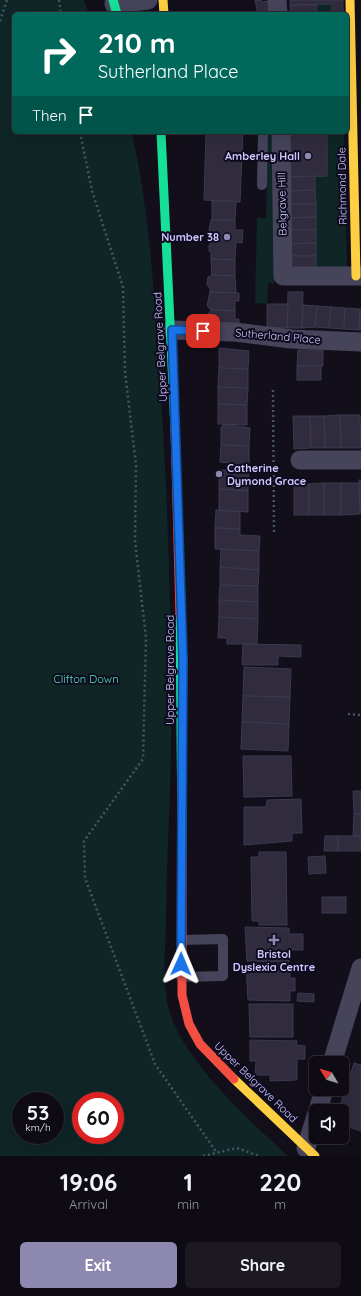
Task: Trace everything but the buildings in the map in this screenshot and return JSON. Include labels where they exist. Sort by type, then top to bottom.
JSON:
[{"type":"main road","points":[[163,0],[164,12]]},
{"type":"main road","name":"Richmond Dale","points":[[350,0],[359,276]]},
{"type":"main road","name":"Upper Belgrave Road","points":[[161,134],[172,330],[183,659],[182,995],[190,1024],[200,1044],[216,1062],[311,1152]]},
{"type":"street","points":[[114,6],[148,0]]},
{"type":"street","points":[[278,0],[278,12]]},
{"type":"street","name":"Belgrave Hill","points":[[281,134],[283,276],[359,276]]},
{"type":"street","name":"Sutherland Place","points":[[172,330],[234,332],[291,340],[361,342]]},
{"type":"street","points":[[300,460],[361,460]]},
{"type":"street","points":[[334,1056],[361,968]]},
{"type":"lane","points":[[262,185],[264,134]]},
{"type":"lane","points":[[181,977],[223,976],[223,939],[182,940]]},
{"type":"path","points":[[0,21],[7,0]]},
{"type":"path","points":[[59,0],[61,12]]},
{"type":"path","points":[[80,134],[92,191],[123,287],[125,372],[136,465],[135,541],[146,638],[143,759],[84,841],[86,878],[156,1064],[217,1153]]},
{"type":"path","points":[[273,390],[274,533]]},
{"type":"path","points":[[348,714],[361,715]]},
{"type":"path","points":[[203,1156],[237,1148],[259,1156]]},
{"type":"green space","name":"Clifton Down","points":[[0,0],[84,0],[88,12],[12,12],[12,134],[132,134],[133,138],[139,166],[147,223],[155,309],[165,462],[169,558],[171,751],[165,965],[167,1002],[173,1023],[199,1065],[235,1106],[288,1156],[0,1156]]},
{"type":"green space","points":[[332,4],[332,12],[317,12],[317,5]]},
{"type":"green space","points":[[268,134],[276,134],[274,284],[268,283],[267,304],[255,303],[257,218],[266,218]]},
{"type":"green space","points":[[327,134],[344,134],[347,270],[316,270],[315,176],[327,176]]},
{"type":"traffic: fast","points":[[113,0],[116,12]]},
{"type":"traffic: fast","points":[[161,134],[175,429]]},
{"type":"traffic: fast","points":[[180,615],[182,837]]},
{"type":"traffic: slow","points":[[163,0],[164,12]]},
{"type":"traffic: slow","points":[[350,0],[356,276]]},
{"type":"traffic: slow","points":[[234,1079],[315,1156]]},
{"type":"traffic: jam","points":[[175,429],[180,615]]},
{"type":"traffic: jam","points":[[182,837],[182,995],[189,1024],[200,1044],[234,1079]]},
{"type":"place","name":"Amberley Hall","points":[[308,156]]},
{"type":"place","name":"Number 38","points":[[227,237]]},
{"type":"place","name":"Catherine Dymond Grace","points":[[219,474]]},
{"type":"place","name":"Bristol Dyslexia Centre","points":[[274,940]]},
{"type":"route","points":[[181,964],[183,659],[172,330],[203,331]]}]
